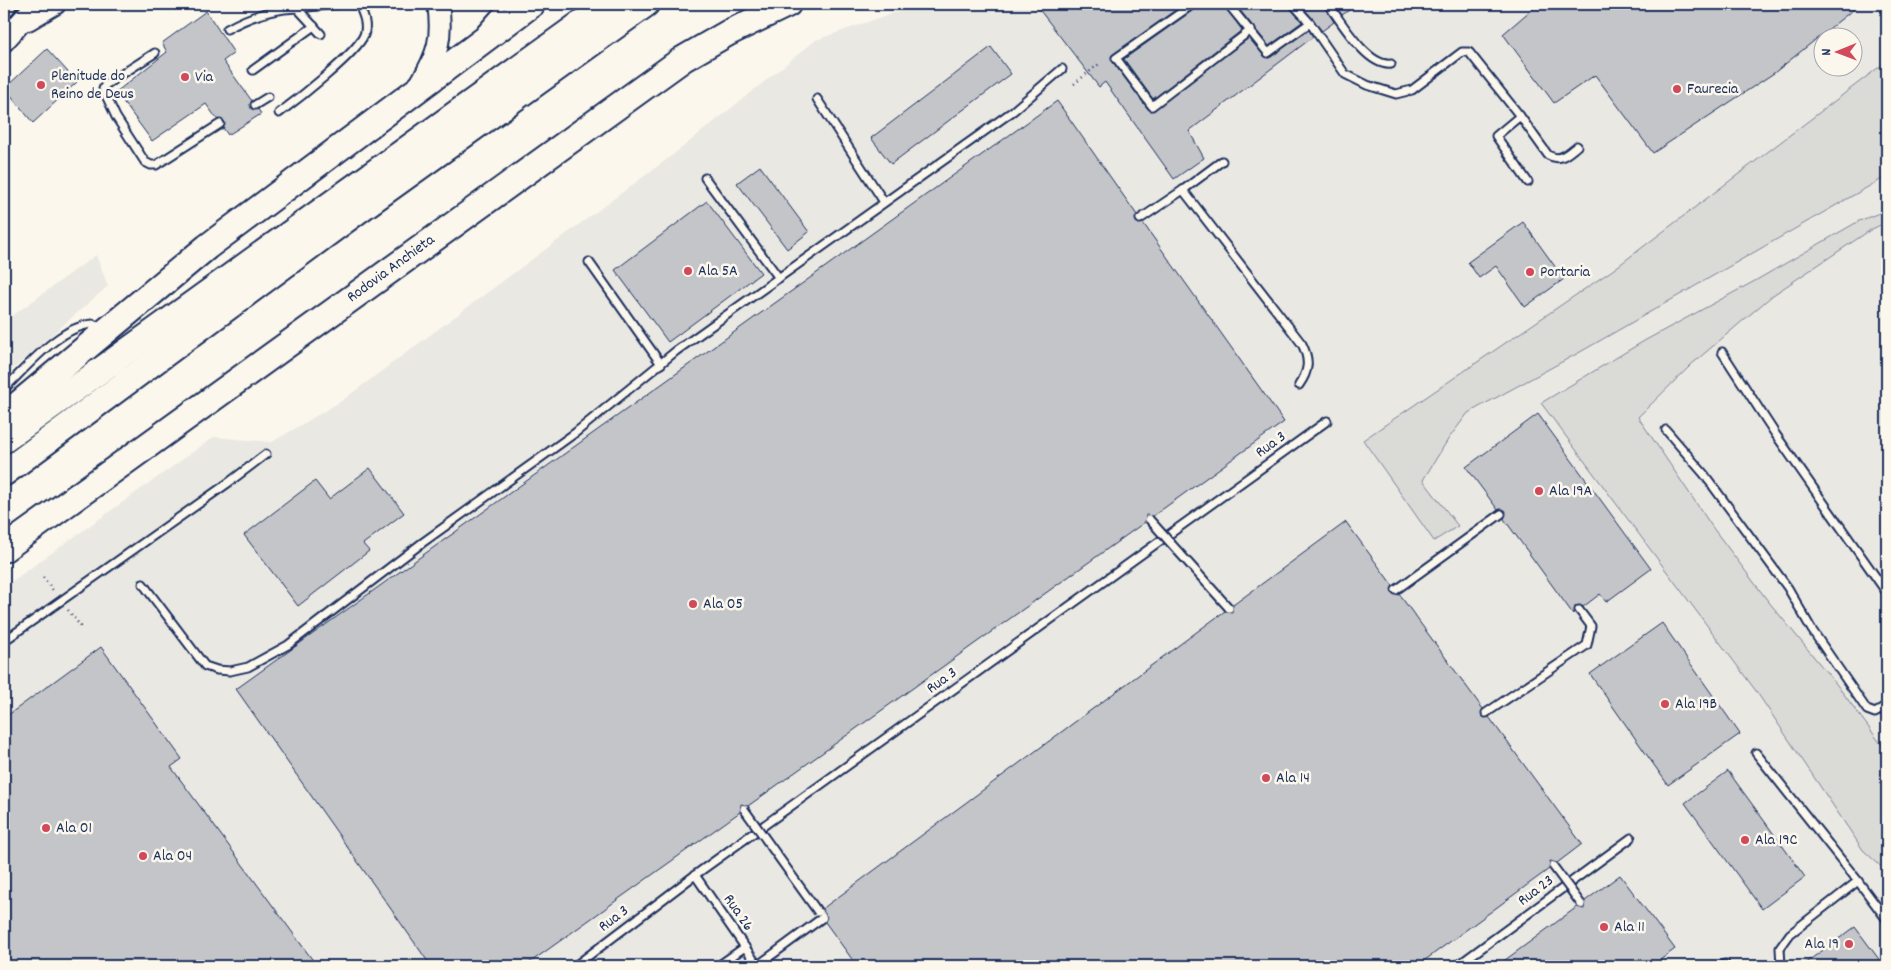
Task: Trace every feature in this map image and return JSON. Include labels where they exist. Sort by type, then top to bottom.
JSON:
[{"type":"highway","points":[[4,416],[207,247],[463,53],[532,4]]},
{"type":"highway","points":[[4,440],[608,4]]},
{"type":"highway","points":[[4,473],[359,210],[646,4]]},
{"type":"highway","name":"Rodovia Anchieta","points":[[4,548],[684,59],[728,33],[788,4]]},
{"type":"main road","points":[[10,34],[37,4]]},
{"type":"main road","points":[[10,34],[55,4]]},
{"type":"main road","points":[[418,87],[433,63],[438,50],[441,33],[438,4]]},
{"type":"lane","points":[[227,29],[253,15],[275,9],[340,4]]},
{"type":"lane","points":[[279,114],[354,49],[364,34],[365,18],[359,5],[352,4]]},
{"type":"lane","points":[[463,53],[504,4]]},
{"type":"lane","points":[[1193,4],[1116,58],[1152,106],[1251,30]]},
{"type":"lane","points":[[1228,4],[1268,53],[1310,23]]},
{"type":"lane","points":[[1293,4],[1310,23],[1345,74],[1367,85],[1396,94],[1412,90],[1462,52],[1469,52],[1520,116],[1548,155],[1553,158],[1563,157],[1577,146]]},
{"type":"lane","points":[[1328,4],[1345,28],[1371,56],[1384,65],[1391,64]]},
{"type":"lane","points":[[297,8],[321,34]]},
{"type":"lane","points":[[253,70],[314,26]]},
{"type":"lane","points":[[155,53],[106,85],[103,89],[116,117],[144,162],[151,166],[156,165],[220,124]]},
{"type":"lane","points":[[143,584],[205,666],[217,670],[230,671],[248,667],[288,645],[422,543],[575,433],[661,364],[1013,111],[1062,69]]},
{"type":"lane","points":[[254,105],[268,97]]},
{"type":"lane","points":[[817,99],[884,202]]},
{"type":"lane","points":[[1520,116],[1496,136],[1528,182]]},
{"type":"lane","points":[[1140,219],[1222,161]]},
{"type":"lane","points":[[705,178],[779,278]]},
{"type":"lane","points":[[1183,190],[1302,344],[1308,362],[1306,374],[1299,385]]},
{"type":"lane","points":[[589,262],[661,364]]},
{"type":"lane","points":[[4,389],[59,337],[77,326],[93,324],[105,331]]},
{"type":"lane","points":[[1722,352],[1776,435],[1887,594]]},
{"type":"lane","name":"Rua 3","points":[[575,966],[695,875],[1327,421]]},
{"type":"lane","points":[[1666,430],[1704,474],[1788,588],[1812,630],[1867,710],[1875,713],[1887,706]]},
{"type":"lane","points":[[4,641],[228,484],[266,454]]},
{"type":"lane","points":[[1396,590],[1501,514]]},
{"type":"lane","points":[[1149,519],[1228,608]]},
{"type":"lane","points":[[1486,712],[1587,645],[1591,626],[1579,610]]},
{"type":"lane","points":[[1756,753],[1887,920]]},
{"type":"lane","points":[[744,809],[820,915],[758,966]]},
{"type":"lane","name":"Rua 23","points":[[1458,966],[1631,838]]},
{"type":"lane","points":[[1553,866],[1581,904]]},
{"type":"lane","name":"Rua 26","points":[[695,875],[758,966]]},
{"type":"lane","points":[[1781,966],[1780,948],[1790,934],[1858,881]]},
{"type":"lane","points":[[718,966],[745,947]]},
{"type":"path","points":[[1074,84],[1099,64]]},
{"type":"shaded area","points":[[919,4],[1887,4],[1887,966],[4,966],[4,587],[214,437],[272,442],[340,402],[674,154],[816,40]]},
{"type":"shaded area","points":[[1887,61],[1887,176],[1582,351],[1468,413],[1449,438],[1423,480],[1458,526],[1434,541],[1363,440],[1614,269]]},
{"type":"shaded area","points":[[1887,210],[1887,222],[1872,229],[1773,295],[1692,364],[1638,417],[1713,528],[1768,601],[1837,685],[1887,752],[1887,872],[1863,850],[1756,691],[1541,403],[1644,341],[1753,282],[1859,221]]},
{"type":"shaded area","points":[[96,255],[108,286],[4,377],[4,322]]},
{"type":"building","points":[[1035,4],[1184,4],[1111,56],[1112,61],[1148,109],[1152,111],[1249,38],[1264,56],[1268,58],[1309,30],[1313,37],[1189,131],[1204,158],[1174,179],[1105,82],[1099,87]]},
{"type":"building","points":[[1198,4],[1223,4],[1242,30],[1153,99],[1124,59],[1196,8]]},
{"type":"building","points":[[1235,4],[1288,4],[1302,22],[1269,46]]},
{"type":"building","points":[[1300,4],[1323,4],[1334,22],[1322,31]]},
{"type":"building","points":[[1334,4],[1358,4],[1342,15]]},
{"type":"building","name":"Faurecia","points":[[1538,4],[1860,4],[1830,28],[1814,28],[1814,41],[1774,73],[1653,153],[1595,75],[1554,103],[1503,34]]},
{"type":"building","name":"Via","points":[[206,11],[234,53],[223,61],[252,101],[251,108],[258,109],[261,114],[228,135],[223,128],[224,121],[217,119],[206,104],[152,141],[116,92],[167,52],[162,43]]},
{"type":"building","points":[[991,47],[1011,74],[891,164],[871,138]]},
{"type":"building","name":"Plenitude do Reino de Deus","points":[[47,49],[77,82],[33,123],[5,88]]},
{"type":"building","name":"Ala 05","points":[[1057,101],[1137,215],[1136,222],[1143,223],[1284,422],[1153,516],[1146,515],[1145,522],[748,806],[741,804],[740,812],[525,966],[431,966],[236,689]]},
{"type":"building","points":[[760,166],[809,232],[787,249],[737,183]]},
{"type":"building","name":"Ala 5A","points":[[707,201],[761,273],[668,342],[615,270]]},
{"type":"building","name":"Portaria","points":[[1523,222],[1564,279],[1525,307],[1496,266],[1479,278],[1468,262]]},
{"type":"building","name":"Ala 19A","points":[[1538,414],[1651,569],[1606,602],[1600,594],[1583,607],[1576,606],[1573,614],[1504,519],[1506,511],[1503,509],[1498,510],[1466,467]]},
{"type":"building","points":[[370,468],[404,513],[363,544],[369,551],[298,606],[244,535],[315,481],[329,499]]},
{"type":"building","name":"Ala 14","points":[[1346,522],[1393,586],[1392,593],[1399,594],[1483,709],[1482,716],[1489,717],[1582,844],[1557,863],[1550,861],[1549,869],[1417,966],[857,966],[825,922],[827,917],[822,909],[1225,611],[1232,612],[1233,605]]},
{"type":"building","name":"Ala 19B","points":[[1662,623],[1740,734],[1668,785],[1590,674]]},
{"type":"building","name":"Ala 04","points":[[101,647],[182,759],[171,767],[317,966],[4,966],[4,718]]},
{"type":"building","name":"Ala 19C","points":[[1728,771],[1805,877],[1762,909],[1685,803]]},
{"type":"building","name":"Ala 11","points":[[1620,875],[1675,949],[1652,966],[1497,966],[1577,907],[1584,909],[1585,901]]},
{"type":"building","name":"Ala 19","points":[[1855,927],[1884,966],[1801,966]]},
{"type":"place","name":"Via","points":[[185,77]]},
{"type":"place","name":"Plenitude do Reino de Deus","points":[[41,85]]},
{"type":"place","name":"Faurecia","points":[[1677,89]]},
{"type":"place","name":"Ala 5A","points":[[688,271]]},
{"type":"place","name":"Portaria","points":[[1530,272]]},
{"type":"place","name":"Ala 19A","points":[[1539,491]]},
{"type":"place","name":"Ala 05","points":[[693,604]]},
{"type":"place","name":"Ala 19B","points":[[1665,704]]},
{"type":"place","name":"Ala 14","points":[[1266,778]]},
{"type":"place","name":"Ala 01","points":[[46,828]]},
{"type":"place","name":"Ala 19C","points":[[1745,840]]},
{"type":"place","name":"Ala 04","points":[[143,856]]},
{"type":"place","name":"Ala 11","points":[[1604,927]]},
{"type":"place","name":"Ala 19","points":[[1849,944]]}]
